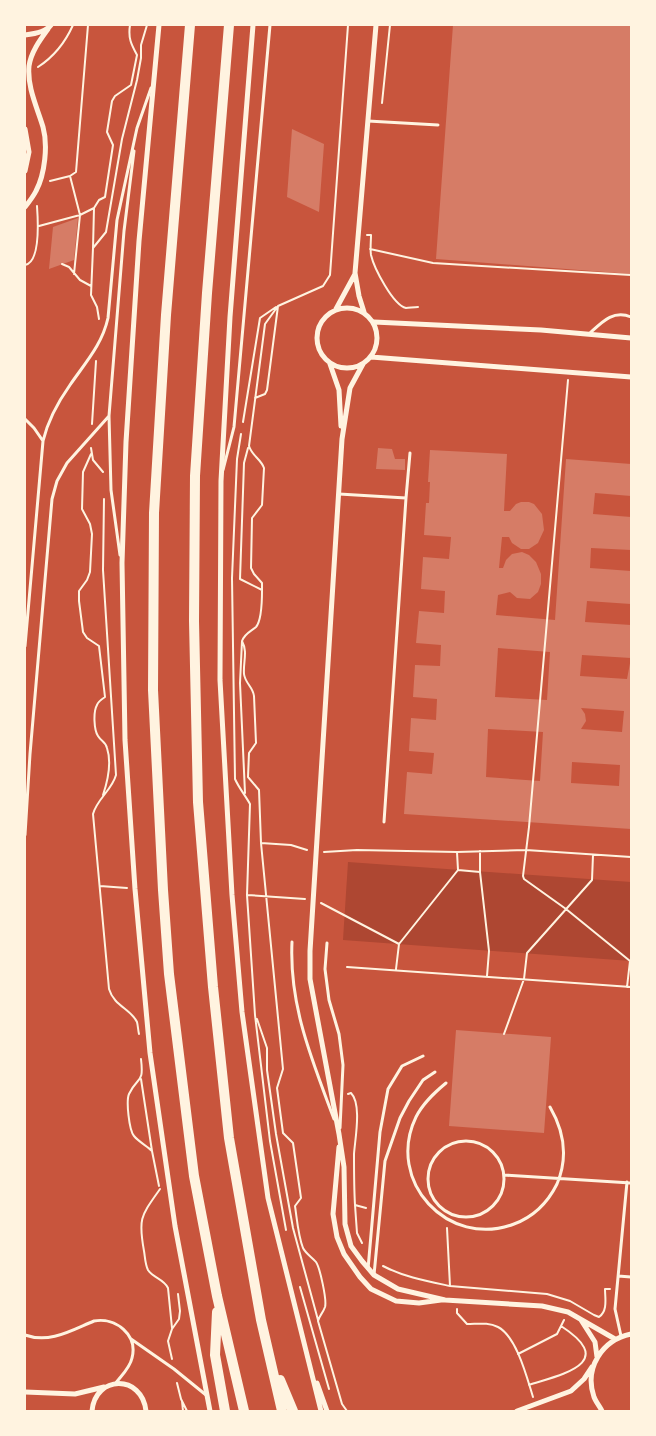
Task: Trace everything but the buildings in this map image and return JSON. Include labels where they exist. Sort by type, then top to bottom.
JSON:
[{"type":"main road","points":[[190,25],[166,315],[154,512],[153,690],[169,974],[194,1176],[217,1296],[244,1411]]},
{"type":"main road","points":[[229,25],[206,310],[195,476],[194,621],[198,773],[206,902],[228,1138],[261,1320],[282,1411]]},
{"type":"main road","points":[[217,1296],[215,1355],[225,1411]]},
{"type":"main road","points":[[270,1358],[294,1411]]},
{"type":"street","points":[[159,25],[139,241],[126,442],[122,563],[125,740],[135,888],[151,1063],[175,1226],[210,1411]]},
{"type":"street","points":[[253,25],[230,317],[220,480],[220,680],[232,895],[242,1012],[268,1198],[321,1411]]},
{"type":"street","points":[[364,312],[355,273],[376,25]]},
{"type":"street","points":[[25,34],[36,33],[50,27]]},
{"type":"street","points":[[25,207],[37,190],[43,170],[45,147],[44,129],[31,92],[29,65],[36,47],[50,27]]},
{"type":"street","points":[[25,129],[29,152],[25,171]]},
{"type":"street","points":[[336,309],[355,273]]},
{"type":"street","points":[[363,364],[346,368],[330,363],[323,357],[317,339],[318,330],[322,321],[336,309],[346,307],[364,312],[374,322],[378,340],[376,349],[363,364],[350,388],[342,439],[313,899],[310,980],[339,1134],[344,1168],[344,1224],[351,1246],[374,1275],[398,1289],[445,1300]]},
{"type":"street","points":[[374,322],[541,330],[631,338]]},
{"type":"street","points":[[371,357],[631,377]]},
{"type":"street","points":[[330,363],[339,390],[342,439]]},
{"type":"street","points":[[339,1134],[333,1214],[337,1237],[344,1254],[371,1289],[396,1301],[419,1303],[457,1300],[542,1306],[568,1312],[616,1339]]},
{"type":"street","points":[[580,1318],[595,1342],[597,1356]]},
{"type":"street","points":[[602,1411],[594,1398],[591,1381],[597,1356],[605,1346],[622,1336],[631,1334]]},
{"type":"street","points":[[307,1355],[326,1411]]},
{"type":"street","points":[[517,1411],[571,1391],[584,1379],[594,1365]]},
{"type":"street","points":[[25,1392],[75,1394],[115,1384],[123,1384],[137,1390],[142,1396],[146,1411]]},
{"type":"street","points":[[92,1411],[96,1398],[107,1386]]},
{"type":"lane","points":[[220,480],[234,427],[270,25]]},
{"type":"lane","points":[[25,646],[42,441],[54,410],[90,358],[105,331],[108,318],[117,220],[137,128],[155,78]]},
{"type":"lane","points":[[368,121],[438,125]]},
{"type":"lane","points":[[122,563],[110,490],[110,416],[124,232],[137,128]]},
{"type":"lane","points":[[588,335],[610,316],[621,315],[631,317]]},
{"type":"lane","points":[[108,318],[117,319]]},
{"type":"lane","points":[[25,836],[30,754],[52,500],[57,481],[67,463],[110,416]]},
{"type":"lane","points":[[25,419],[34,428],[42,441]]},
{"type":"lane","points":[[384,822],[410,453]]},
{"type":"lane","points":[[339,494],[406,498]]},
{"type":"lane","points":[[292,942],[291,965],[299,1017],[339,1134]]},
{"type":"lane","points":[[327,943],[325,969],[329,1000],[339,1034],[343,1065],[339,1134]]},
{"type":"lane","points":[[368,1269],[380,1132],[388,1089],[402,1066],[423,1056]]},
{"type":"lane","points":[[374,1275],[385,1161],[400,1118],[409,1101],[423,1080],[435,1072]]},
{"type":"lane","points":[[446,1083],[430,1098],[416,1117],[408,1152],[412,1176],[416,1187],[430,1206],[447,1219],[472,1228],[490,1230],[508,1227],[530,1216],[554,1189],[559,1178],[564,1154],[558,1124],[550,1107]]},
{"type":"lane","points":[[469,1141],[485,1146],[496,1155],[504,1175],[502,1193],[492,1208],[467,1218],[450,1214],[436,1202],[429,1186],[430,1168],[438,1153],[452,1144],[469,1141]]},
{"type":"lane","points":[[504,1175],[629,1182],[615,1309],[622,1336]]},
{"type":"lane","points":[[447,1219],[450,1214]]},
{"type":"lane","points":[[618,1276],[631,1277]]},
{"type":"lane","points":[[25,1335],[36,1339],[48,1338],[101,1320],[114,1322],[131,1339],[174,1369],[207,1396]]},
{"type":"lane","points":[[115,1384],[127,1370],[132,1359],[134,1348],[131,1339]]},
{"type":"path","points":[[34,70],[58,51],[67,39],[73,25]]},
{"type":"path","points":[[40,180],[56,181],[76,172],[88,25]]},
{"type":"path","points":[[105,196],[113,145],[107,132],[112,101],[115,96],[131,85],[137,55],[129,40],[130,25]]},
{"type":"path","points":[[243,423],[260,318],[278,306],[322,286],[330,275],[348,25]]},
{"type":"path","points":[[382,103],[390,25]]},
{"type":"path","points":[[70,176],[80,215],[74,274]]},
{"type":"path","points":[[25,265],[30,264],[35,258],[38,226],[37,190]]},
{"type":"path","points":[[93,248],[94,208],[99,200],[105,196],[112,197]]},
{"type":"path","points":[[38,226],[80,215],[94,208]]},
{"type":"path","points":[[365,235],[371,236],[370,249],[377,271],[399,304],[406,308],[418,306]]},
{"type":"path","points":[[370,249],[432,263],[631,275]]},
{"type":"path","points":[[62,264],[69,266],[80,280],[91,286]]},
{"type":"path","points":[[240,579],[244,463],[249,446],[265,324],[278,306]]},
{"type":"path","points":[[255,398],[265,394],[267,390],[278,306]]},
{"type":"path","points":[[347,967],[629,987],[630,961],[566,909],[524,879],[523,873],[568,372]]},
{"type":"path","points":[[242,432],[237,459],[232,578],[236,779],[238,787],[250,804],[247,896],[255,1015],[270,1141],[286,1232]]},
{"type":"path","points":[[245,795],[240,683],[242,641],[244,635],[256,626],[260,620],[262,583],[251,568],[252,518],[262,505],[264,468],[262,463],[251,453],[249,446]]},
{"type":"path","points":[[91,454],[83,472],[82,509],[90,524],[92,534],[90,572],[79,592],[79,600],[83,632],[87,638],[99,646],[101,655],[105,697],[96,706],[95,714],[96,732],[99,738],[105,742],[108,750],[108,779],[103,796]]},
{"type":"path","points":[[103,570],[116,776],[115,781],[95,806],[93,814],[109,989],[111,998],[134,1018],[137,1023],[139,1043]]},
{"type":"path","points":[[232,578],[240,579],[262,590]]},
{"type":"path","points":[[242,641],[246,652],[244,674],[246,683],[253,691],[254,696],[256,743],[249,753],[248,777],[260,790],[261,843],[283,1069],[277,1088],[283,1133],[293,1143],[301,1198],[295,1206],[302,1247],[318,1266],[325,1298],[325,1307],[318,1321]]},
{"type":"path","points":[[261,843],[291,845],[316,852],[358,850],[457,852],[526,850],[631,857]]},
{"type":"path","points":[[480,851],[480,872],[489,951],[487,977]]},
{"type":"path","points":[[396,970],[399,944],[458,870],[457,852]]},
{"type":"path","points":[[504,1034],[524,979],[527,953],[592,880],[593,854]]},
{"type":"path","points":[[458,870],[480,872]]},
{"type":"path","points":[[99,886],[135,888]]},
{"type":"path","points":[[247,896],[313,899],[399,944]]},
{"type":"path","points":[[255,1015],[267,1048],[267,1070],[276,1134],[293,1228],[342,1404],[347,1411]]},
{"type":"path","points":[[140,1052],[141,1078],[152,1151],[162,1199]]},
{"type":"path","points":[[141,1078],[129,1094],[127,1100],[130,1128],[133,1136],[152,1151]]},
{"type":"path","points":[[342,1094],[351,1093],[356,1106],[357,1132],[354,1151],[357,1232],[364,1250],[370,1256]]},
{"type":"path","points":[[160,1189],[144,1213],[140,1229],[147,1268],[166,1284],[168,1288],[172,1329]]},
{"type":"path","points":[[355,1205],[374,1210]]},
{"type":"path","points":[[447,1219],[450,1286]]},
{"type":"path","points":[[376,1262],[397,1274],[417,1280],[458,1287],[547,1294],[570,1301],[594,1316],[603,1314],[605,1309],[605,1289],[617,1290]]},
{"type":"path","points":[[300,1285],[331,1393]]},
{"type":"path","points":[[458,1287],[457,1313],[467,1324],[485,1324],[499,1328],[510,1339],[518,1354],[535,1404]]},
{"type":"path","points":[[177,1288],[180,1311],[179,1319],[172,1329],[168,1340],[183,1411]]},
{"type":"path","points":[[518,1354],[557,1334],[568,1312],[570,1301]]},
{"type":"path","points":[[529,1385],[573,1371],[584,1361],[586,1352],[580,1340],[561,1326]]},
{"type":"path","points":[[181,1399],[187,1411]]},
{"type":"shaded area","points":[[348,862],[631,882],[631,961],[343,940]]}]
